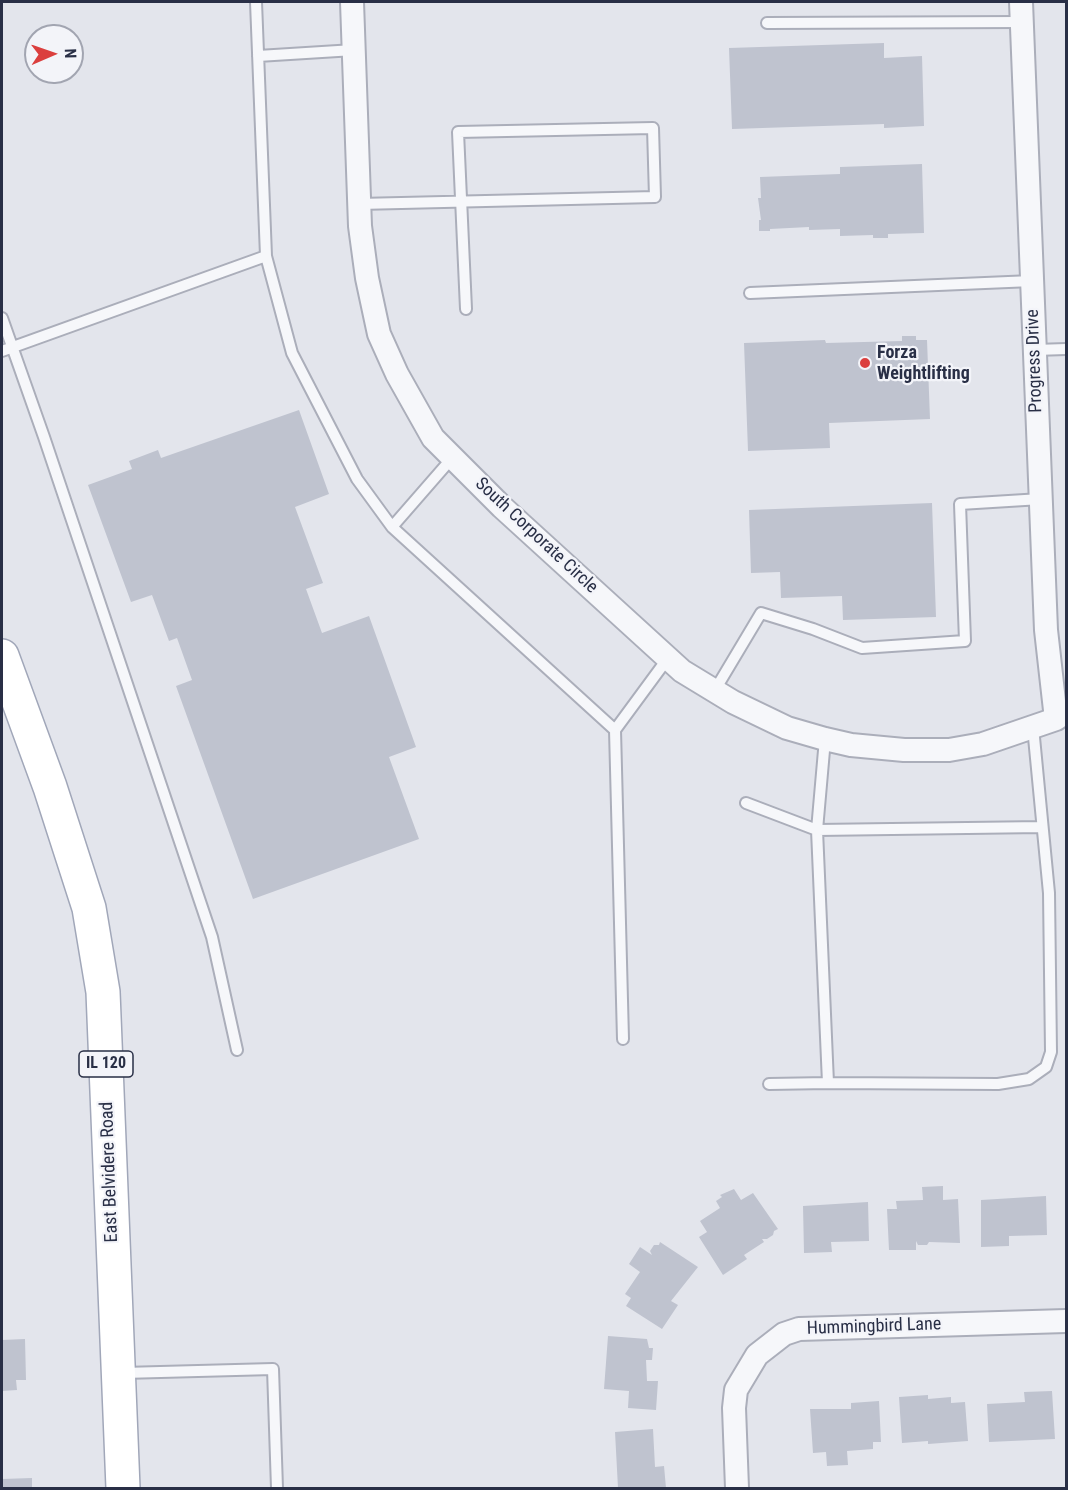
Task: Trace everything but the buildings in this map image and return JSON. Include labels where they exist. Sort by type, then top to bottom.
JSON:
[{"type":"main road","name":"East Belvidere Road","points":[[2,656],[50,787],[89,908],[103,992],[123,1488]]},
{"type":"street","name":"South Corporate Circle","points":[[352,2],[359,204],[367,278],[379,334],[397,374],[433,438],[502,507],[682,671],[733,702],[787,728],[851,744],[904,750],[949,750],[983,744],[1061,716]]},
{"type":"street","name":"Progress Drive","points":[[1021,12],[1046,630],[1061,716]]},
{"type":"street","name":"Hummingbird Lane","points":[[737,1488],[734,1408],[736,1390],[757,1355],[784,1334],[799,1329],[1066,1321]]},
{"type":"lane","points":[[256,2],[266,256],[292,353],[357,479],[392,527],[615,730]]},
{"type":"lane","points":[[767,23],[1021,12]]},
{"type":"lane","points":[[258,56],[354,50]]},
{"type":"lane","points":[[359,204],[460,202],[655,197],[653,128],[458,132],[460,202],[466,309]]},
{"type":"lane","points":[[7,348],[266,256]]},
{"type":"lane","points":[[750,293],[1032,281]]},
{"type":"lane","points":[[2,318],[7,348],[48,448],[212,937],[237,1050]]},
{"type":"lane","points":[[1035,350],[1066,349]]},
{"type":"lane","points":[[392,527],[453,457]]},
{"type":"lane","points":[[715,690],[761,613],[813,629],[862,648],[965,641],[960,504],[1041,499]]},
{"type":"lane","points":[[623,1039],[615,730],[668,658]]},
{"type":"lane","points":[[769,1084],[998,1084],[1029,1079],[1046,1067],[1051,1053],[1052,1025],[1049,893],[1033,727]]},
{"type":"lane","points":[[825,739],[817,830],[828,1083]]},
{"type":"lane","points":[[746,803],[817,830],[1042,827]]},
{"type":"lane","points":[[119,1374],[273,1369],[277,1488]]},
{"type":"place","name":"Forza Weightlifting","points":[[865,363]]}]
